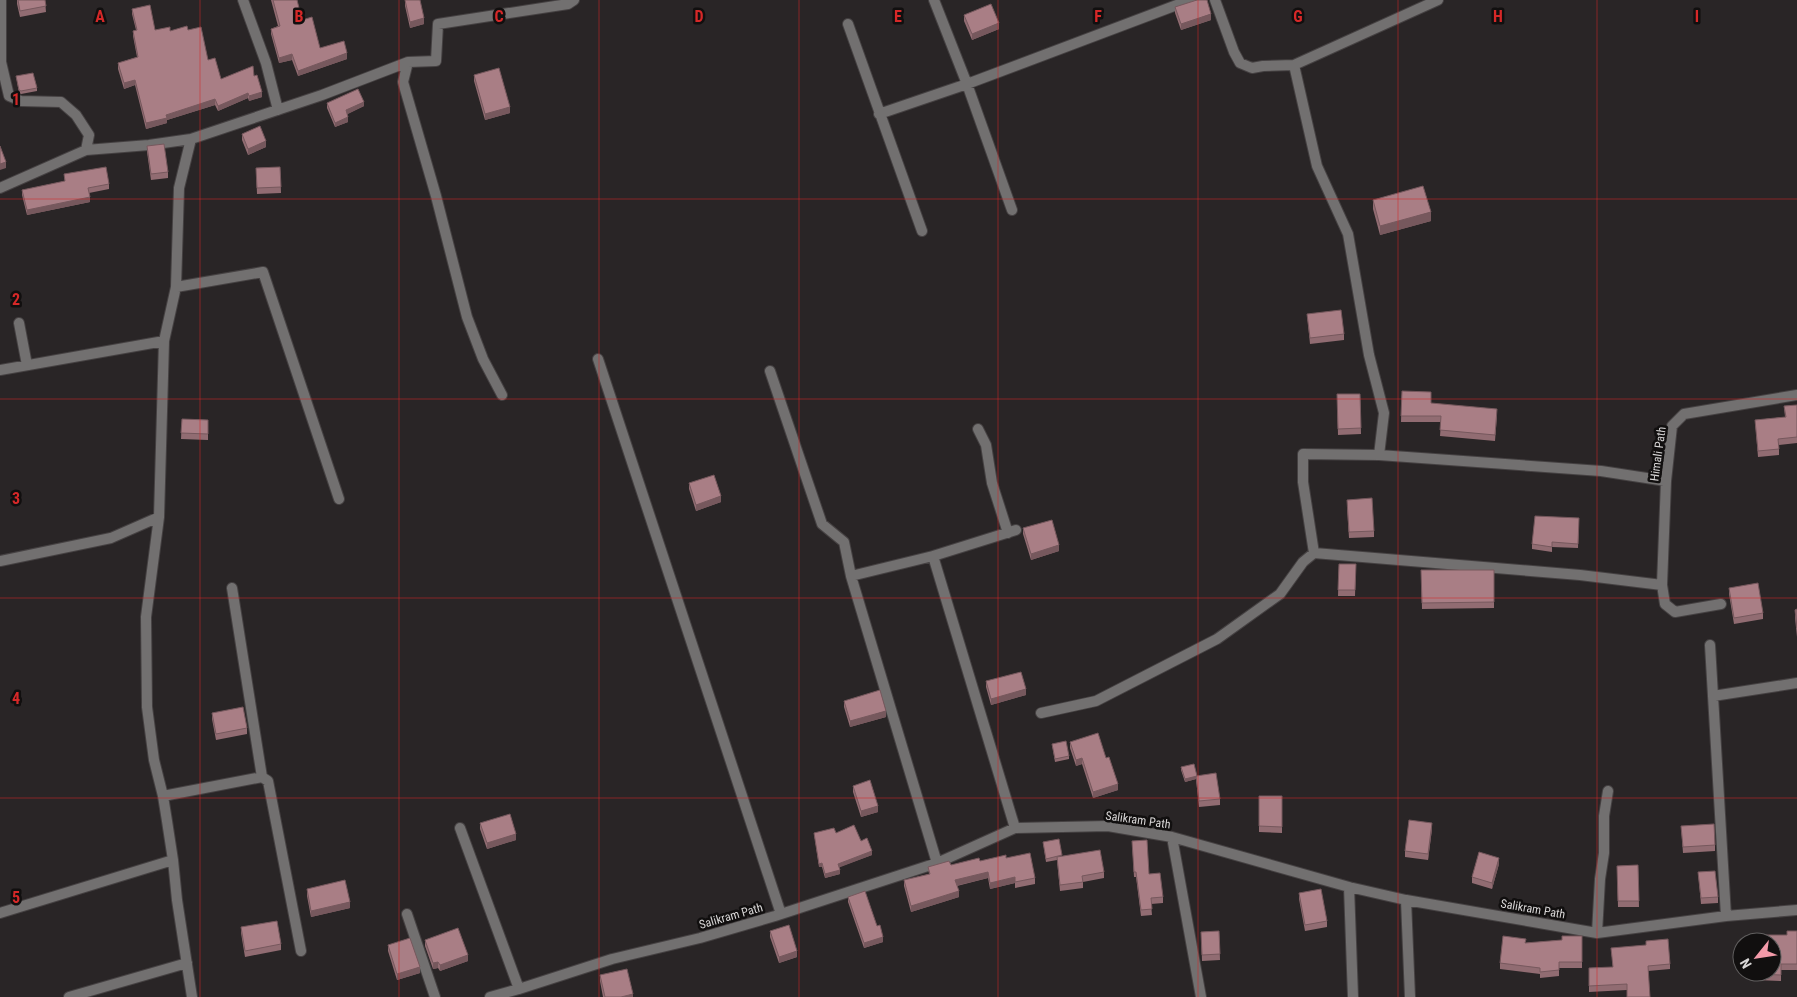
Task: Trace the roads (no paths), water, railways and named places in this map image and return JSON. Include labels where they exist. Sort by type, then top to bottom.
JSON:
[{"type":"street","points":[[1,0],[1,62],[9,96],[21,101],[61,102],[76,115],[88,135],[86,150]]},
{"type":"street","points":[[243,0],[266,63],[278,110]]},
{"type":"street","points":[[0,188],[86,150],[149,145],[191,139],[278,110],[408,62],[436,61],[438,24],[568,4],[574,0]]},
{"type":"street","points":[[934,0],[968,84],[1012,210]]},
{"type":"street","points":[[880,114],[968,84],[1190,0]]},
{"type":"street","points":[[1214,0],[1234,52],[1240,62],[1252,68],[1294,65],[1438,0]]},
{"type":"street","points":[[848,24],[922,231]]},
{"type":"street","points":[[408,62],[403,82],[436,196],[467,317],[483,359],[502,395]]},
{"type":"street","points":[[1294,65],[1317,166],[1348,234],[1369,355],[1384,412],[1379,455]]},
{"type":"street","points":[[191,139],[179,188],[176,287],[164,341],[158,516],[146,617],[147,707],[154,760],[163,796],[173,860],[177,900],[192,997]]},
{"type":"street","points":[[176,287],[263,272],[339,499]]},
{"type":"street","points":[[19,323],[27,365]]},
{"type":"street","points":[[0,370],[164,341]]},
{"type":"street","points":[[598,359],[781,914]]},
{"type":"street","points":[[770,371],[822,524],[844,542],[850,576],[937,863]]},
{"type":"street","name":"Himali Path","points":[[1662,585],[1666,481],[1672,426],[1684,414],[1797,395]]},
{"type":"street","points":[[850,576],[933,556],[1012,531],[992,483],[986,445],[978,429]]},
{"type":"street","points":[[1314,553],[1303,482],[1303,454],[1379,455],[1601,471],[1666,481]]},
{"type":"street","points":[[0,561],[111,538],[158,516]]},
{"type":"street","points":[[1041,713],[1096,701],[1216,639],[1280,594],[1303,562],[1314,553],[1580,575],[1662,585],[1665,604],[1675,612],[1721,604]]},
{"type":"street","points":[[933,556],[1014,828]]},
{"type":"street","points":[[232,588],[262,777],[268,782],[301,951]]},
{"type":"street","points":[[1710,645],[1726,916]]},
{"type":"street","points":[[1714,696],[1797,683]]},
{"type":"street","points":[[163,796],[262,777]]},
{"type":"street","points":[[1597,933],[1600,879],[1604,853],[1604,816],[1608,791]]},
{"type":"street","name":"Salikram Path","points":[[490,997],[519,990],[612,958],[700,938],[781,914],[937,863],[1014,828],[1108,826],[1172,837],[1406,900],[1597,933],[1726,916],[1797,910]]},
{"type":"street","points":[[460,828],[519,990]]},
{"type":"street","points":[[1172,837],[1201,997]]},
{"type":"street","points":[[0,913],[173,860]]},
{"type":"street","points":[[1349,886],[1353,997]]},
{"type":"street","points":[[1406,900],[1410,997]]},
{"type":"street","points":[[407,914],[435,997]]},
{"type":"street","points":[[69,997],[187,963]]}]
